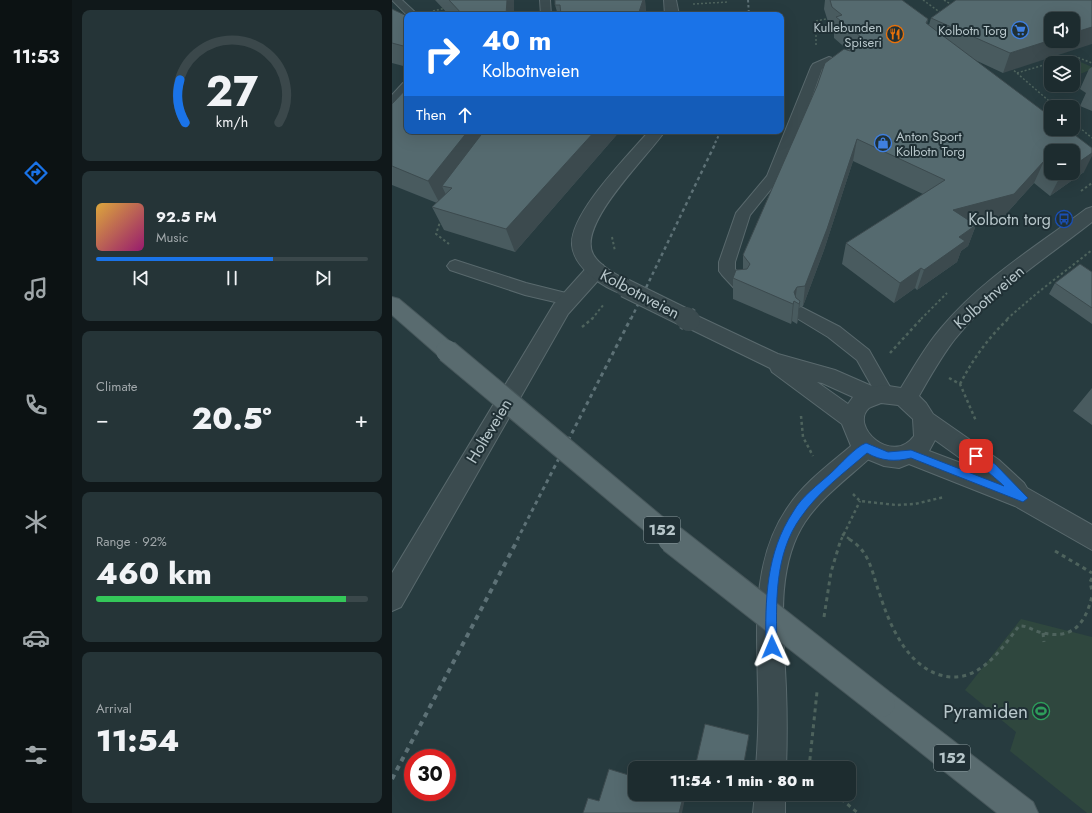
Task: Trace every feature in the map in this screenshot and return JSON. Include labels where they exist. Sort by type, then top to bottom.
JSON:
[{"type":"main road","name":"152","points":[[392,304],[671,538],[1022,813]]},
{"type":"street","points":[[670,0],[672,12]]},
{"type":"street","name":"Kolbotnveien","points":[[655,134],[587,219],[580,242],[582,254],[596,270],[626,288],[773,360],[888,396],[921,412],[925,421],[991,467],[1023,498]]},
{"type":"street","name":"Kolbotnveien","points":[[773,360],[792,377],[852,419],[859,404],[888,396],[933,353],[955,325],[990,292],[1092,213]]},
{"type":"street","name":"Holteveien","points":[[392,598],[462,476],[568,299],[596,270]]},
{"type":"street","points":[[852,419],[853,429],[858,438],[866,447],[876,453],[888,456],[911,454],[919,448],[925,440],[927,430],[925,421]]},
{"type":"street","points":[[771,761],[773,705],[771,610],[773,576],[777,558],[785,535],[797,514],[810,498],[866,447]]},
{"type":"street","points":[[911,454],[1023,498],[1092,538]]},
{"type":"street","points":[[769,813],[770,801]]},
{"type":"lane","points":[[396,0],[410,12]]},
{"type":"lane","points":[[545,0],[546,12]]},
{"type":"lane","points":[[740,284],[727,270],[727,262],[743,213],[773,178],[788,144],[817,67],[829,61],[846,67]]},
{"type":"lane","points":[[392,103],[404,89]]},
{"type":"lane","points":[[455,266],[525,289],[568,299]]},
{"type":"lane","points":[[800,313],[834,332],[863,355],[888,396]]},
{"type":"path","points":[[924,0],[941,13]]},
{"type":"path","points":[[944,0],[954,7]]},
{"type":"path","points":[[693,4],[728,2]]},
{"type":"path","points":[[816,21],[836,17]]},
{"type":"path","points":[[1017,73],[1074,56],[1092,63]]},
{"type":"path","points":[[1005,64],[1048,100]]},
{"type":"path","points":[[1080,128],[1092,138]]},
{"type":"path","points":[[443,216],[436,234],[454,247],[455,266]]},
{"type":"path","points":[[612,231],[612,242],[616,253]]},
{"type":"path","points":[[960,384],[977,352],[1003,323],[1092,250]]},
{"type":"path","points":[[890,353],[897,356]]},
{"type":"path","points":[[943,375],[960,384],[976,423]]},
{"type":"path","points":[[802,411],[800,426],[802,437],[808,450],[818,462]]},
{"type":"path","points":[[848,490],[860,501],[896,505],[915,504],[950,495]]},
{"type":"path","points":[[842,534],[858,544],[866,553],[875,572],[880,595],[895,632],[906,650],[927,669],[955,679],[974,673],[994,659],[1019,626],[1024,624],[1036,632],[1043,633],[1064,632],[1082,623],[1092,596]]},
{"type":"path","points":[[1092,578],[1090,582],[1092,591]]},
{"type":"path","points":[[1043,633],[1044,642]]},
{"type":"path","points":[[843,801],[858,813]]},
{"type":"green space","points":[[1080,62],[1092,67],[1092,69],[1080,74]]},
{"type":"green space","name":"Pyramiden","points":[[1021,619],[1092,637],[1092,813],[1087,813],[1010,751],[1016,732],[965,690]]},
{"type":"building","points":[[449,0],[507,0],[506,12],[460,12]]},
{"type":"building","points":[[555,0],[643,0],[639,12],[561,12],[560,5],[555,5]]},
{"type":"building","points":[[830,0],[902,0],[928,19],[926,23],[1044,112],[1044,136],[1076,136],[1092,148],[1092,153],[1080,161],[1080,144],[1044,144],[1044,161],[1014,194],[953,210],[976,225],[959,237],[965,241],[924,270],[921,268],[900,283],[846,243],[945,180],[857,139],[827,229],[805,286],[797,287],[794,292],[796,298],[800,301],[799,304],[794,301],[793,304],[733,278],[736,270],[747,269],[750,264],[743,255],[817,86],[825,63],[844,49],[850,51],[856,47],[854,42],[861,37],[836,17],[842,15],[832,7]]},
{"type":"building","name":"Kolbotn Torg","points":[[956,0],[1092,0],[1092,27],[1080,31],[1080,12],[1044,12],[1044,42],[1010,53],[931,18]]},
{"type":"building","points":[[392,9],[404,15],[404,46],[392,43]]},
{"type":"building","points":[[404,91],[404,134],[466,134],[428,181],[392,166],[392,104]]},
{"type":"building","points":[[482,134],[592,134],[506,229],[432,207],[452,188],[442,186]]},
{"type":"building","points":[[1080,264],[1092,272],[1092,308],[1055,283]]},
{"type":"building","points":[[705,724],[749,735],[744,761],[696,761]]},
{"type":"building","points":[[609,769],[628,775],[628,801],[682,801],[679,813],[583,813],[588,798],[599,801]]},
{"type":"railway","points":[[748,0],[749,12]]},
{"type":"railway","points":[[715,143],[720,134]]},
{"type":"railway","points":[[631,319],[716,142]]},
{"type":"railway","points":[[517,540],[631,318]]},
{"type":"railway","points":[[392,779],[518,539]]},
{"type":"place","name":"Kolbotn Torg","points":[[1020,30]]},
{"type":"place","name":"Kullebunden Spiseri","points":[[895,34]]},
{"type":"place","name":"Anton Sport Kolbotn Torg","points":[[883,143]]},
{"type":"place","name":"Kolbotn torg","points":[[1064,219]]},
{"type":"place","name":"Pyramiden","points":[[1041,711]]},
{"type":"route","points":[[772,647],[771,610],[773,576],[777,558],[785,535],[797,514],[810,498],[866,447],[876,453],[888,456],[911,454],[966,477],[1023,498],[991,467],[976,456]]}]
